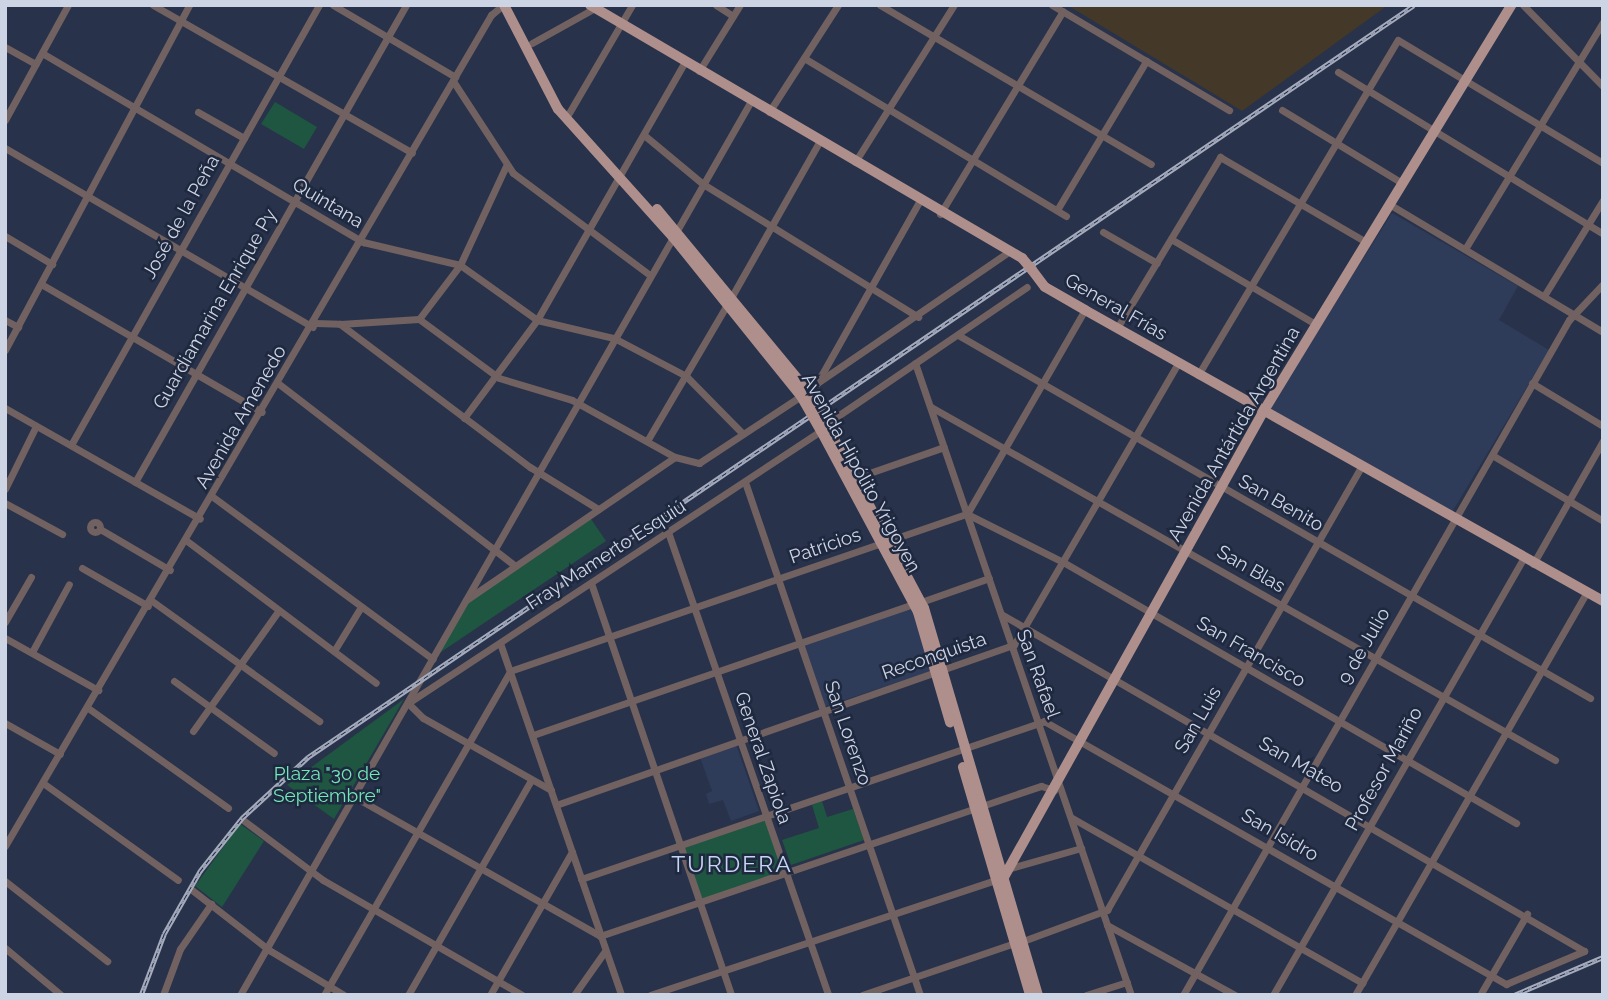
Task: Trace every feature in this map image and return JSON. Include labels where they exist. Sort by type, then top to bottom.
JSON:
[{"type":"main road","name":"Avenida Hipólito Yrigoyen","points":[[504,5],[558,109],[622,175]]},
{"type":"main road","name":"Avenida Hipólito Yrigoyen","points":[[513,5],[569,113],[730,299],[804,392],[917,603],[1000,881],[1038,995]]},
{"type":"main road","name":"Avenida Antártida Argentina","points":[[1000,881],[1011,868],[1263,412],[1511,5]]},
{"type":"main road","name":"General Frías","points":[[592,7],[919,202],[1007,253],[1022,258],[1045,287],[1453,521],[1603,601]]},
{"type":"main road","name":"Avenida Hipólito Yrigoyen","points":[[823,427],[855,478],[884,542]]},
{"type":"main road","name":"Avenida Hipólito Yrigoyen","points":[[1019,942],[1030,995]]},
{"type":"street","points":[[5,120],[68,5]]},
{"type":"street","points":[[153,5],[412,153]]},
{"type":"street","points":[[5,350],[189,5]]},
{"type":"street","name":"José de la Peña","points":[[71,445],[319,5]]},
{"type":"street","points":[[333,5],[454,79],[506,166],[649,275]]},
{"type":"street","name":"Guardiamarina Enrique Py","points":[[135,482],[406,5]]},
{"type":"street","name":"Avenida Amenedo","points":[[5,846],[9,831],[61,754],[170,570],[491,15],[504,5]]},
{"type":"street","points":[[569,113],[632,5]]},
{"type":"street","points":[[716,5],[733,16]]},
{"type":"street","points":[[699,71],[740,5]]},
{"type":"street","points":[[769,112],[836,8],[827,5]]},
{"type":"street","points":[[880,5],[1151,164]]},
{"type":"street","points":[[854,163],[954,5]]},
{"type":"street","points":[[1052,5],[1229,110]]},
{"type":"street","points":[[1523,5],[1603,86]]},
{"type":"street","points":[[532,43],[592,7]]},
{"type":"street","points":[[940,214],[1063,12]]},
{"type":"street","points":[[1465,249],[1603,22]]},
{"type":"street","points":[[1198,374],[1365,88],[1398,40],[1603,163]]},
{"type":"street","points":[[5,47],[36,64]]},
{"type":"street","name":"Quintana","points":[[42,53],[361,241],[460,265],[537,320],[614,338]]},
{"type":"street","points":[[804,58],[1066,216]]},
{"type":"street","points":[[1057,210],[1146,61]]},
{"type":"street","points":[[464,418],[537,320],[685,62]]},
{"type":"street","points":[[1338,72],[1603,233]]},
{"type":"street","points":[[240,995],[649,275],[751,101]]},
{"type":"street","points":[[1282,110],[1402,183]]},
{"type":"street","points":[[198,112],[244,138]]},
{"type":"street","points":[[644,135],[703,184],[872,285],[918,317]]},
{"type":"street","points":[[648,441],[819,142]]},
{"type":"street","points":[[5,148],[314,325],[419,319],[496,376],[577,402],[675,457],[699,463],[918,317],[1007,253]]},
{"type":"street","points":[[1117,328],[1220,157],[1300,201],[1366,242]]},
{"type":"street","points":[[419,319],[460,265],[506,166]]},
{"type":"street","points":[[1544,296],[1603,200]]},
{"type":"street","points":[[817,383],[919,202]]},
{"type":"street","points":[[1389,204],[1603,332]]},
{"type":"street","points":[[1103,232],[1157,263]]},
{"type":"street","points":[[5,236],[52,264]]},
{"type":"street","points":[[1171,239],[1317,325]]},
{"type":"street","points":[[41,284],[262,412]]},
{"type":"street","name":"9 de Julio","points":[[1183,995],[1532,383],[1573,314],[1603,284]]},
{"type":"street","name":"Fray Mamerto Esquiú","points":[[408,703],[745,482],[1027,287]]},
{"type":"street","points":[[967,514],[1085,310]]},
{"type":"street","points":[[5,320],[18,327]]},
{"type":"street","points":[[340,324],[537,472],[598,509]]},
{"type":"street","name":"San Benito","points":[[958,335],[1590,698]]},
{"type":"street","points":[[614,338],[686,376],[743,434]]},
{"type":"street","name":"San Rafael","points":[[915,363],[1039,721],[1056,786],[1071,818],[1131,995]]},
{"type":"street","name":"Reconquista","points":[[556,804],[1012,646],[1027,625],[1178,363]]},
{"type":"street","points":[[1532,383],[1603,426]]},
{"type":"street","points":[[279,384],[495,547],[515,565]]},
{"type":"street","name":"San Blas","points":[[931,407],[1007,446],[1375,659],[1556,760]]},
{"type":"street","points":[[5,408],[200,519]]},
{"type":"street","points":[[5,489],[36,426]]},
{"type":"street","points":[[1533,564],[1603,441]]},
{"type":"street","points":[[855,478],[944,447]]},
{"type":"street","points":[[1492,454],[1603,521]]},
{"type":"street","points":[[462,603],[675,457]]},
{"type":"street","name":"San Luis","points":[[1104,913],[1361,467]]},
{"type":"street","name":"San Lorenzo","points":[[745,482],[920,995]]},
{"type":"street","points":[[213,497],[433,659]]},
{"type":"street","points":[[5,503],[62,534]]},
{"type":"street","name":"Patricios","points":[[510,671],[967,514]]},
{"type":"street","name":"San Francisco","points":[[967,514],[1063,562],[1517,822]]},
{"type":"street","points":[[100,529],[170,570]]},
{"type":"street","name":"General Zapiola","points":[[668,532],[828,995]]},
{"type":"street","points":[[187,541],[376,683]]},
{"type":"street","name":"Profesor Mariño","points":[[1273,995],[1523,559]]},
{"type":"street","points":[[82,568],[150,603],[241,663],[319,721]]},
{"type":"street","points":[[5,622],[31,577]]},
{"type":"street","points":[[533,735],[989,578]]},
{"type":"street","points":[[591,583],[731,995]]},
{"type":"street","points":[[32,652],[69,584]]},
{"type":"street","points":[[1355,995],[1472,796],[1587,592]]},
{"type":"street","points":[[334,651],[361,607]]},
{"type":"street","points":[[192,731],[279,610]]},
{"type":"street","name":"San Mateo","points":[[1001,614],[1027,625],[1116,676],[1583,948],[1581,954],[1504,983]]},
{"type":"street","points":[[5,638],[98,690]]},
{"type":"street","points":[[500,643],[621,995]]},
{"type":"street","points":[[324,995],[510,671]]},
{"type":"street","points":[[174,681],[274,753]]},
{"type":"street","points":[[408,703],[469,743],[551,790]]},
{"type":"street","points":[[88,708],[228,808]]},
{"type":"street","points":[[581,879],[1039,721]]},
{"type":"street","name":"San Isidro","points":[[1039,721],[1081,739],[1504,983]]},
{"type":"street","points":[[5,723],[61,754]]},
{"type":"street","points":[[408,995],[531,780]]},
{"type":"street","points":[[43,783],[178,880]]},
{"type":"street","points":[[353,796],[600,936],[1041,786],[1056,786]]},
{"type":"street","points":[[1071,818],[1362,982]]},
{"type":"street","points":[[243,820],[312,870],[522,995]]},
{"type":"street","points":[[1011,868],[1081,848]]},
{"type":"street","points":[[490,995],[572,852]]},
{"type":"street","points":[[5,881],[107,961]]},
{"type":"street","points":[[650,995],[892,911],[1000,881]]},
{"type":"street","points":[[192,890],[266,948],[344,995]]},
{"type":"street","points":[[163,995],[180,949],[211,904]]},
{"type":"street","points":[[862,995],[1104,913]]},
{"type":"street","points":[[1479,995],[1527,914]]},
{"type":"street","points":[[1107,925],[1234,995]]},
{"type":"street","points":[[5,948],[61,995]]},
{"type":"street","points":[[574,995],[606,951]]},
{"type":"street","points":[[1086,995],[1127,982]]},
{"type":"shaded area","points":[[1067,5],[1388,5],[1242,111]]},
{"type":"shaded area","points":[[1392,213],[1518,286],[1499,320],[1549,350],[1451,514],[1268,409]]},
{"type":"shaded area","points":[[914,607],[932,671],[823,707],[802,643]]},
{"type":"shaded area","points":[[736,744],[759,811],[731,821],[723,800],[709,804],[706,794],[712,791],[700,757]]},
{"type":"green space","points":[[275,102],[317,127],[304,149],[261,124]]},
{"type":"green space","points":[[591,519],[606,541],[438,654],[468,602]]},
{"type":"green space","name":"Plaza \"30 de Septiembre\"","points":[[404,699],[334,819],[287,785]]},
{"type":"green space","points":[[822,801],[827,817],[853,809],[864,840],[791,865],[782,840],[819,828],[812,805]]},
{"type":"green space","points":[[767,814],[786,873],[699,901],[680,844]]},
{"type":"green space","points":[[240,824],[264,841],[222,907],[195,886]]},
{"type":"railway","points":[[141,995],[164,934],[200,871],[242,818],[308,757],[1414,5]]},
{"type":"railway","points":[[1514,995],[1603,957]]},
{"type":"district","name":"TURDERA","points":[[732,864]]}]
